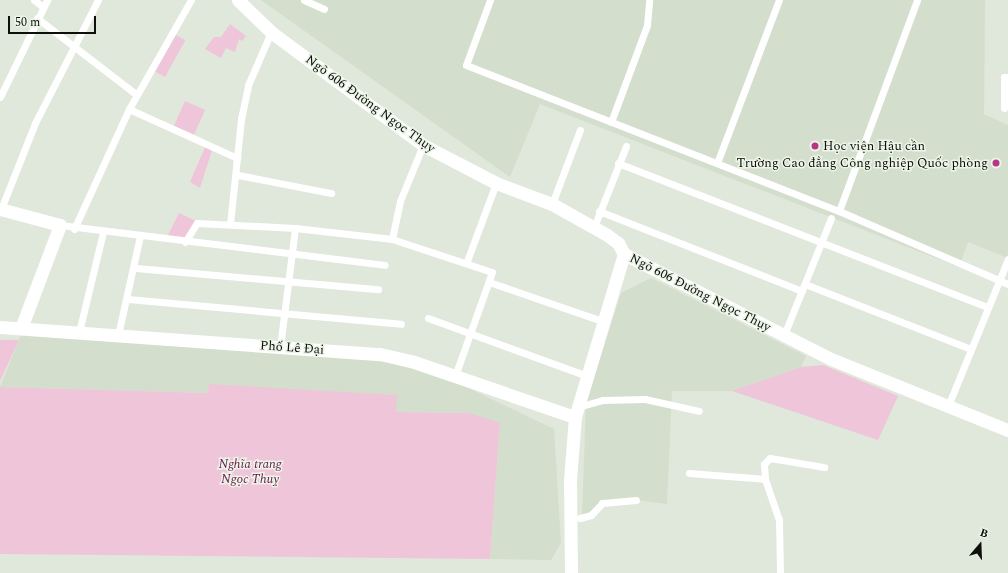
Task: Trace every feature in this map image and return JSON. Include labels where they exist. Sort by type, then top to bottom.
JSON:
[{"type":"street","name":"Ngõ 606 Đường Ngọc Thụy","points":[[238,0],[271,32],[423,145],[496,182],[552,204],[594,227],[618,243],[624,254],[831,359],[1008,430]]},
{"type":"street","points":[[0,214],[0,209],[60,225],[21,328]]},
{"type":"street","points":[[571,573],[570,480],[575,412],[584,375],[624,254]]},
{"type":"street","name":"Phố Lê Đại","points":[[0,327],[398,357],[455,376],[575,412]]},
{"type":"lane","points":[[34,0],[43,7]]},
{"type":"lane","points":[[0,97],[47,0]]},
{"type":"lane","points":[[0,209],[35,123],[73,45],[98,0]]},
{"type":"lane","points":[[74,229],[129,109],[191,0]]},
{"type":"lane","points":[[304,0],[324,9]]},
{"type":"lane","points":[[490,0],[466,65],[838,211],[1008,284]]},
{"type":"lane","points":[[611,122],[647,25],[649,0]]},
{"type":"lane","points":[[717,163],[779,0]]},
{"type":"lane","points":[[838,211],[917,0]]},
{"type":"lane","points":[[37,18],[137,94]]},
{"type":"lane","points":[[230,224],[238,175],[237,158],[248,85],[271,32]]},
{"type":"lane","points":[[1004,108],[1004,77],[1008,77]]},
{"type":"lane","points":[[129,109],[237,158]]},
{"type":"lane","points":[[552,204],[580,130]]},
{"type":"lane","points":[[392,239],[400,200],[423,145]]},
{"type":"lane","points":[[594,227],[599,211],[626,146]]},
{"type":"lane","points":[[618,163],[988,307]]},
{"type":"lane","points":[[238,175],[331,193]]},
{"type":"lane","points":[[467,261],[496,182]]},
{"type":"lane","points":[[599,211],[802,291]]},
{"type":"lane","points":[[784,335],[831,218]]},
{"type":"lane","points":[[185,242],[197,223],[295,228],[392,239],[453,261],[467,261],[492,272],[455,376]]},
{"type":"lane","points":[[60,225],[74,229],[292,253],[385,265]]},
{"type":"lane","points":[[280,347],[295,228]]},
{"type":"lane","points":[[79,332],[103,232]]},
{"type":"lane","points":[[118,335],[136,268],[140,236]]},
{"type":"lane","points":[[948,406],[1008,259]]},
{"type":"lane","points":[[136,268],[288,279],[378,289]]},
{"type":"lane","points":[[489,282],[602,321]]},
{"type":"lane","points":[[805,284],[971,349]]},
{"type":"lane","points":[[128,300],[401,324]]},
{"type":"lane","points":[[428,318],[470,331],[584,375]]},
{"type":"lane","points":[[575,412],[603,400],[645,399],[699,411]]},
{"type":"lane","points":[[780,573],[779,520],[764,479],[764,464],[770,458],[824,467]]},
{"type":"lane","points":[[689,473],[764,479]]},
{"type":"lane","points":[[580,518],[591,515],[602,503],[636,500]]},
{"type":"shaded area","name":"Học viện Hậu cần","points":[[261,0],[985,0],[984,114],[1008,125],[1008,258],[968,242],[959,267],[540,104],[510,177]]},
{"type":"shaded area","points":[[651,278],[806,356],[801,367],[732,391],[672,391],[667,504],[636,500],[602,503],[582,517],[586,403],[621,293]]},
{"type":"shaded area","points":[[23,330],[414,362],[554,429],[561,543],[551,560],[490,559],[500,424],[469,413],[396,412],[396,395],[209,385],[208,393],[0,387]]},
{"type":"green space","points":[[230,24],[246,36],[242,41],[239,39],[235,52],[226,48],[221,58],[205,49],[214,37],[221,37]]},
{"type":"green space","points":[[174,34],[185,40],[165,77],[154,71]]},
{"type":"green space","points":[[185,101],[205,110],[194,135],[174,126]]},
{"type":"green space","points":[[206,145],[213,147],[200,188],[190,182]]},
{"type":"green space","points":[[179,213],[196,221],[184,241],[166,239]]},
{"type":"green space","points":[[0,340],[19,340],[0,381]]},
{"type":"green space","points":[[823,365],[898,396],[878,440],[732,391],[801,367]]},
{"type":"green space","name":"Nghĩa trang Ngọc Thuỵ","points":[[209,384],[397,395],[396,412],[469,413],[500,423],[490,559],[0,554],[0,387],[208,393]]},
{"type":"place","name":"Học viện Hậu cần","points":[[815,146]]},
{"type":"place","name":"Trường Cao đẳng Công nghiệp Quốc phòng","points":[[996,163]]}]
